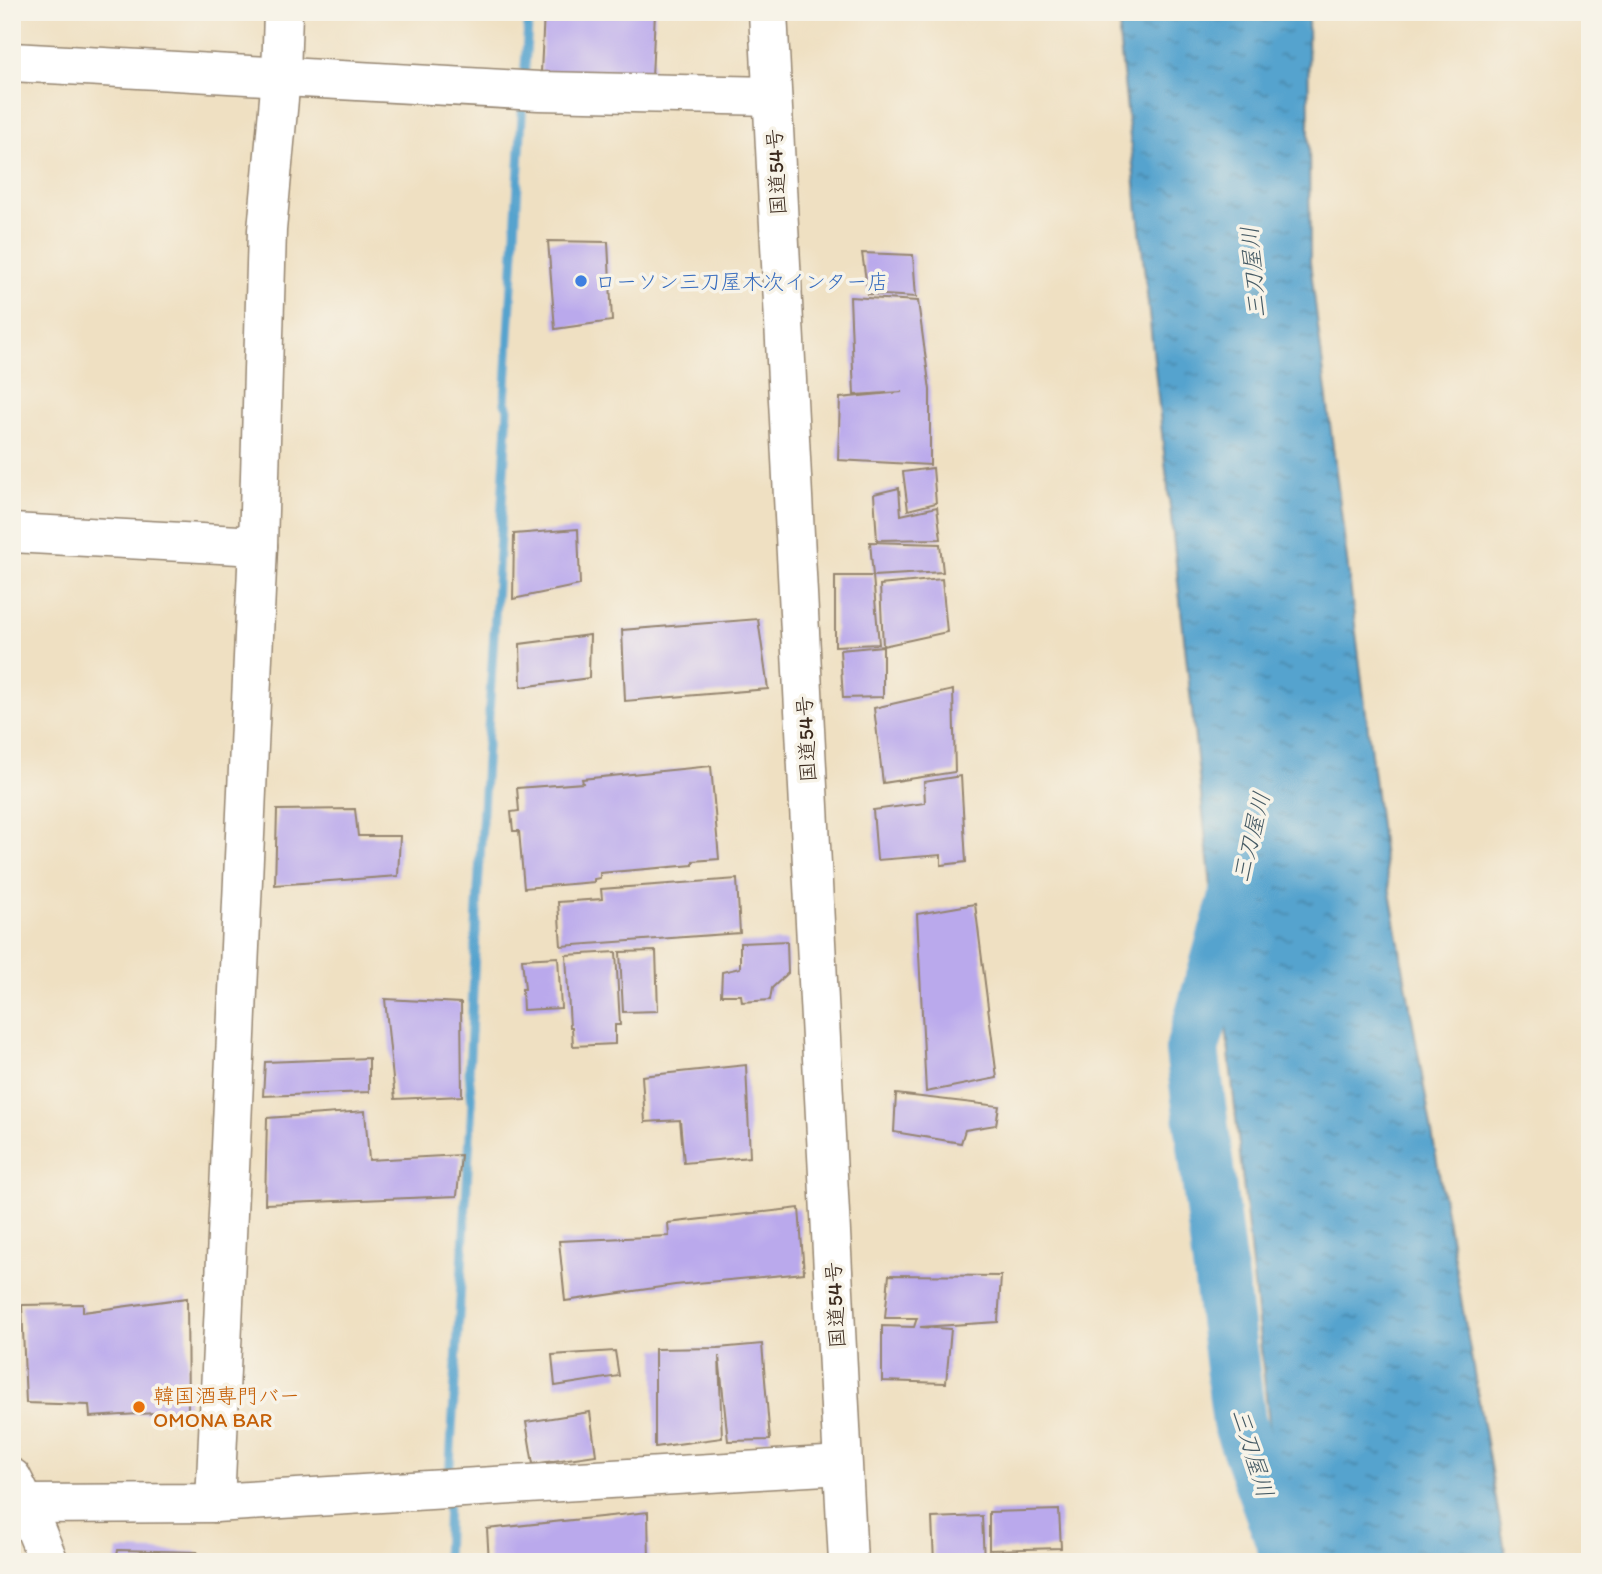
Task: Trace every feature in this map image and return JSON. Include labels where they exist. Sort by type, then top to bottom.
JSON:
[{"type":"main road","points":[[215,1503],[258,546],[267,230],[281,77],[283,12]]},
{"type":"main road","name":"国道54号","points":[[768,12],[848,1562]]},
{"type":"main road","points":[[12,62],[539,91],[772,96]]},
{"type":"main road","points":[[12,533],[258,546]]},
{"type":"main road","points":[[48,1562],[19,1491],[215,1503],[842,1465]]},
{"type":"main road","name":"国道54号","points":[[836,1562],[842,1465]]},
{"type":"water","points":[[1121,12],[1308,12],[1310,262],[1384,858],[1507,1562],[1284,1562],[1119,36]]},
{"type":"building","points":[[544,12],[655,12],[652,78],[541,72]]},
{"type":"building","name":"ローソン三刀屋木次インター店","points":[[548,241],[608,242],[612,321],[555,329]]},
{"type":"building","points":[[862,253],[913,255],[916,297],[868,294]]},
{"type":"building","points":[[850,297],[918,301],[930,390],[930,465],[838,460],[840,398],[902,392],[854,395]]},
{"type":"building","points":[[933,468],[936,503],[908,510],[903,472]]},
{"type":"building","points":[[899,488],[901,515],[937,507],[941,539],[877,540],[874,494]]},
{"type":"building","points":[[578,529],[580,585],[513,599],[514,534]]},
{"type":"building","points":[[870,542],[940,544],[943,572],[873,576]]},
{"type":"building","points":[[835,576],[873,576],[879,644],[835,646]]},
{"type":"building","points":[[942,579],[947,632],[883,646],[880,585]]},
{"type":"building","points":[[758,619],[768,689],[625,701],[622,630]]},
{"type":"building","points":[[590,635],[589,678],[521,687],[520,644]]},
{"type":"building","points":[[883,646],[883,697],[843,698],[840,650]]},
{"type":"building","points":[[953,690],[955,772],[883,783],[874,708]]},
{"type":"building","points":[[711,766],[719,859],[693,861],[693,865],[600,873],[600,878],[594,879],[594,882],[524,888],[519,831],[513,831],[511,812],[519,811],[517,788],[583,783],[582,779]]},
{"type":"building","points":[[961,776],[966,862],[941,865],[941,855],[877,860],[873,810],[925,803],[924,782]]},
{"type":"building","points":[[355,809],[358,836],[400,836],[398,876],[275,885],[277,810]]},
{"type":"building","points":[[737,879],[740,933],[561,946],[558,902],[602,899],[601,889]]},
{"type":"building","points":[[975,904],[997,1078],[926,1092],[917,914]]},
{"type":"building","points":[[787,941],[788,973],[772,988],[770,1000],[742,1002],[741,995],[721,995],[722,972],[740,968],[740,943]]},
{"type":"building","points":[[656,951],[658,1011],[623,1012],[620,952]]},
{"type":"building","points":[[616,952],[620,1025],[615,1025],[615,1044],[573,1046],[566,955]]},
{"type":"building","points":[[558,957],[561,1008],[523,1010],[522,989],[525,989],[522,959]]},
{"type":"building","points":[[385,999],[461,1003],[462,1096],[395,1099]]},
{"type":"building","points":[[369,1058],[369,1092],[263,1096],[265,1062]]},
{"type":"building","points":[[746,1065],[750,1157],[684,1163],[680,1120],[645,1122],[642,1076]]},
{"type":"building","points":[[896,1094],[999,1106],[996,1125],[965,1130],[961,1143],[894,1132]]},
{"type":"building","points":[[365,1111],[369,1160],[461,1155],[457,1196],[265,1204],[267,1118]]},
{"type":"building","points":[[799,1208],[804,1273],[675,1285],[565,1301],[559,1241],[669,1236],[668,1223]]},
{"type":"building","points":[[889,1275],[1001,1276],[998,1322],[920,1327],[951,1329],[946,1383],[882,1381],[882,1326],[914,1327],[917,1318],[885,1318]]},
{"type":"building","points":[[187,1298],[188,1411],[90,1417],[89,1405],[26,1403],[22,1305],[83,1304],[83,1312]]},
{"type":"building","points":[[762,1344],[770,1440],[728,1441],[719,1356],[722,1438],[655,1447],[655,1349]]},
{"type":"building","points":[[615,1351],[619,1376],[555,1386],[552,1355]]},
{"type":"building","points":[[590,1412],[596,1455],[533,1464],[526,1422]]},
{"type":"building","points":[[1059,1510],[1061,1548],[989,1550],[989,1512]]},
{"type":"building","points":[[648,1512],[649,1562],[489,1562],[487,1529]]},
{"type":"building","points":[[982,1516],[984,1562],[934,1562],[932,1518]]},
{"type":"building","points":[[118,1550],[197,1552],[195,1562],[116,1562]]},
{"type":"waterway","points":[[524,80],[529,12]]},
{"type":"waterway","points":[[449,1480],[472,1103],[469,1073],[478,890],[508,408],[505,403],[523,98]]},
{"type":"waterway","name":"三刀屋川","points":[[1240,883],[1192,1050],[1239,1422],[1290,1562]]},
{"type":"waterway","points":[[446,1562],[448,1498]]},
{"type":"place","name":"ローソン三刀屋木次インター店","points":[[581,281]]},
{"type":"place","name":"韓国酒専門バー OMONA BAR","points":[[139,1407]]}]
